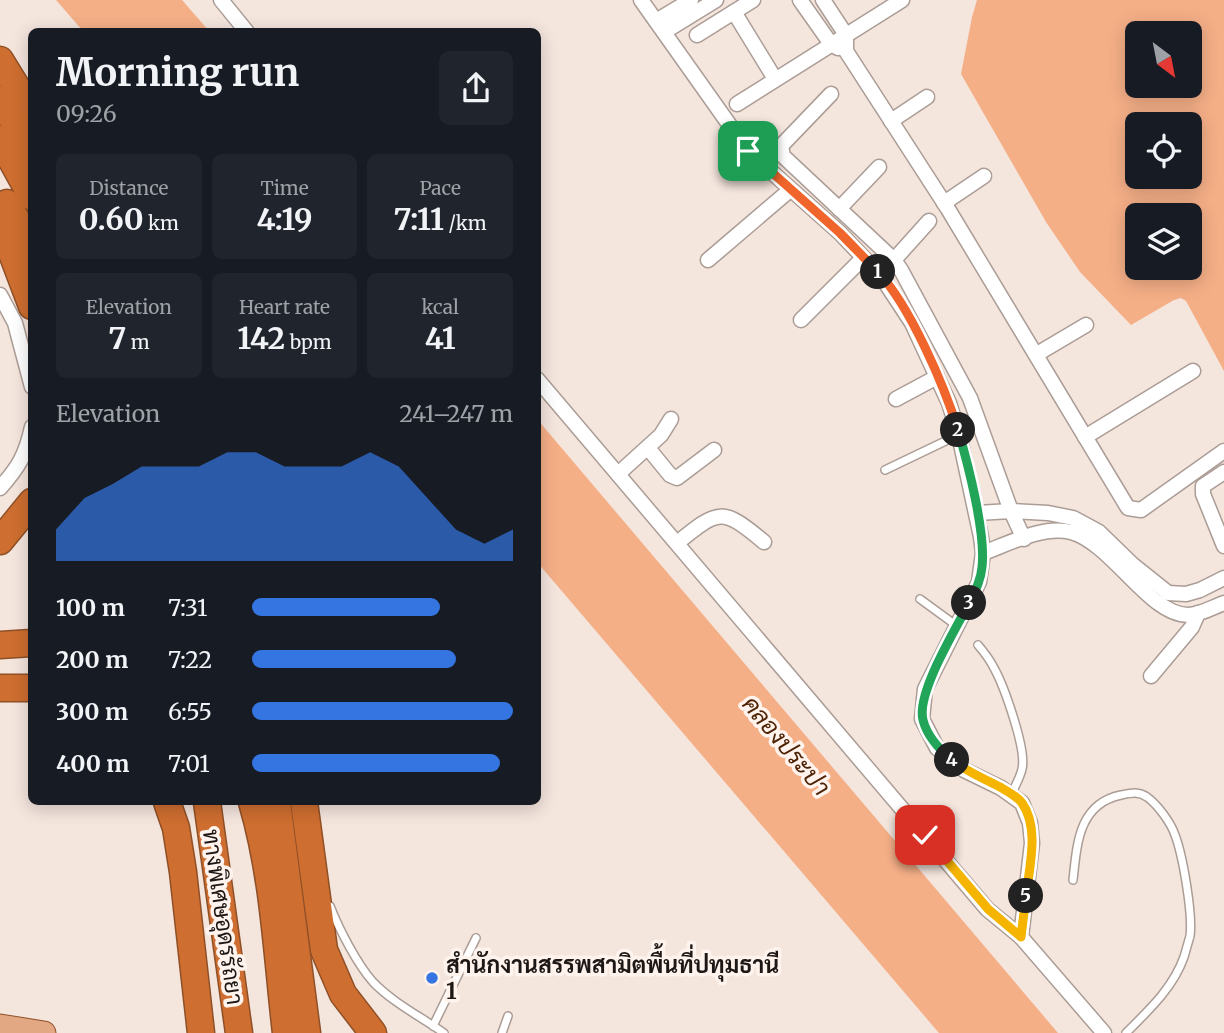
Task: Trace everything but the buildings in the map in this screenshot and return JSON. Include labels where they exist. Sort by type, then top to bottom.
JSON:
[{"type":"highway","points":[[0,60],[28,106]]},
{"type":"highway","points":[[0,99],[28,145]]},
{"type":"highway","points":[[0,139],[28,190]]},
{"type":"highway","points":[[0,192],[21,225],[14,244]]},
{"type":"highway","points":[[0,209],[14,244],[28,292]]},
{"type":"highway","points":[[0,541],[28,507]]},
{"type":"highway","points":[[0,645],[28,643]]},
{"type":"highway","points":[[0,688],[28,688]]},
{"type":"highway","points":[[168,805],[176,828],[183,872],[201,1033]]},
{"type":"highway","points":[[190,805],[219,1033]]},
{"type":"highway","name":"ทางพิเศษอุดรรัถยา","points":[[207,805],[239,1033]]},
{"type":"highway","name":"ทางพิเศษอุดรรัถยา","points":[[246,805],[273,1033]]},
{"type":"highway","points":[[253,805],[261,833],[268,878],[286,1033]]},
{"type":"highway","points":[[278,805],[307,1033]]},
{"type":"highway","points":[[304,805],[324,950],[343,994],[373,1033]]},
{"type":"main road","points":[[0,1026],[44,1033]]},
{"type":"street","points":[[221,0],[244,28]]},
{"type":"street","points":[[641,0],[748,151],[881,276],[912,323],[949,403],[977,513],[982,553],[979,582],[925,689],[922,719],[937,748],[964,770],[1001,788],[1022,803],[1030,823],[1032,843],[1021,937]]},
{"type":"street","points":[[660,27],[691,0]]},
{"type":"street","points":[[660,27],[716,0]]},
{"type":"street","points":[[697,35],[753,0]]},
{"type":"street","points":[[800,0],[831,44],[846,51],[944,203],[1037,354],[1123,503],[1134,510],[1141,510],[1224,451]]},
{"type":"street","points":[[823,0],[846,35],[846,51]]},
{"type":"street","points":[[737,104],[902,0]]},
{"type":"street","points":[[734,12],[775,79]]},
{"type":"street","points":[[831,94],[785,141],[781,150],[788,161],[894,260],[970,398],[1011,511],[1024,539]]},
{"type":"street","points":[[891,121],[927,97]]},
{"type":"street","points":[[839,209],[879,167]]},
{"type":"street","points":[[944,203],[984,176]]},
{"type":"street","points":[[708,260],[790,190]]},
{"type":"street","points":[[894,260],[929,221]]},
{"type":"street","points":[[801,320],[852,272],[863,258]]},
{"type":"street","points":[[0,295],[15,323],[28,372]]},
{"type":"street","points":[[1037,354],[1087,325]]},
{"type":"street","points":[[1086,437],[1193,371]]},
{"type":"street","points":[[896,399],[937,377]]},
{"type":"street","points":[[541,384],[988,909],[1021,937],[1104,1033]]},
{"type":"street","points":[[618,474],[661,435],[671,419]]},
{"type":"street","points":[[0,488],[19,467],[28,444]]},
{"type":"street","points":[[648,448],[670,475],[677,478],[714,450]]},
{"type":"street","points":[[1224,472],[1203,486],[1203,494],[1224,546]]},
{"type":"street","points":[[977,513],[1011,511],[1048,513],[1073,518],[1098,532],[1168,593],[1186,594],[1224,578]]},
{"type":"street","points":[[677,543],[695,528],[722,516],[734,518],[764,542]]},
{"type":"street","points":[[982,553],[1055,531],[1072,532],[1097,545],[1155,600],[1175,612],[1188,615],[1224,603]]},
{"type":"street","points":[[1151,676],[1186,635],[1198,613]]},
{"type":"lane","points":[[885,470],[959,435]]},
{"type":"lane","points":[[920,599],[958,626]]},
{"type":"lane","points":[[978,645],[1001,684],[1014,719],[1023,758],[1023,767],[1011,795]]},
{"type":"lane","points":[[1073,880],[1078,837],[1092,811],[1102,802],[1137,792],[1156,805],[1175,833],[1190,917],[1190,935],[1178,970],[1160,1000],[1126,1033]]},
{"type":"lane","points":[[328,893],[338,927],[373,981],[444,1033]]},
{"type":"lane","points":[[433,1026],[476,938]]},
{"type":"lane","points":[[502,1033],[508,1016]]},
{"type":"water","points":[[56,0],[182,0],[206,28],[80,28]]},
{"type":"water","points":[[977,0],[1224,0],[1224,371],[1186,301],[1181,298],[1174,300],[1131,325],[1080,272],[1046,222],[961,74]]},
{"type":"water","name":"คลองประปา","points":[[541,424],[1058,1033],[939,1033],[541,567]]},
{"type":"place","name":"สำนักงานสรรพสามิตพื้นที่ปทุมธานี 1","points":[[432,978]]},
{"type":"route","points":[[748,151],[840,233],[881,276],[912,323],[949,403],[977,513],[982,567],[979,582],[925,689],[922,719],[937,748],[964,770],[1001,788],[1022,803],[1030,823],[1032,843],[1021,937],[988,909],[925,835]]}]
